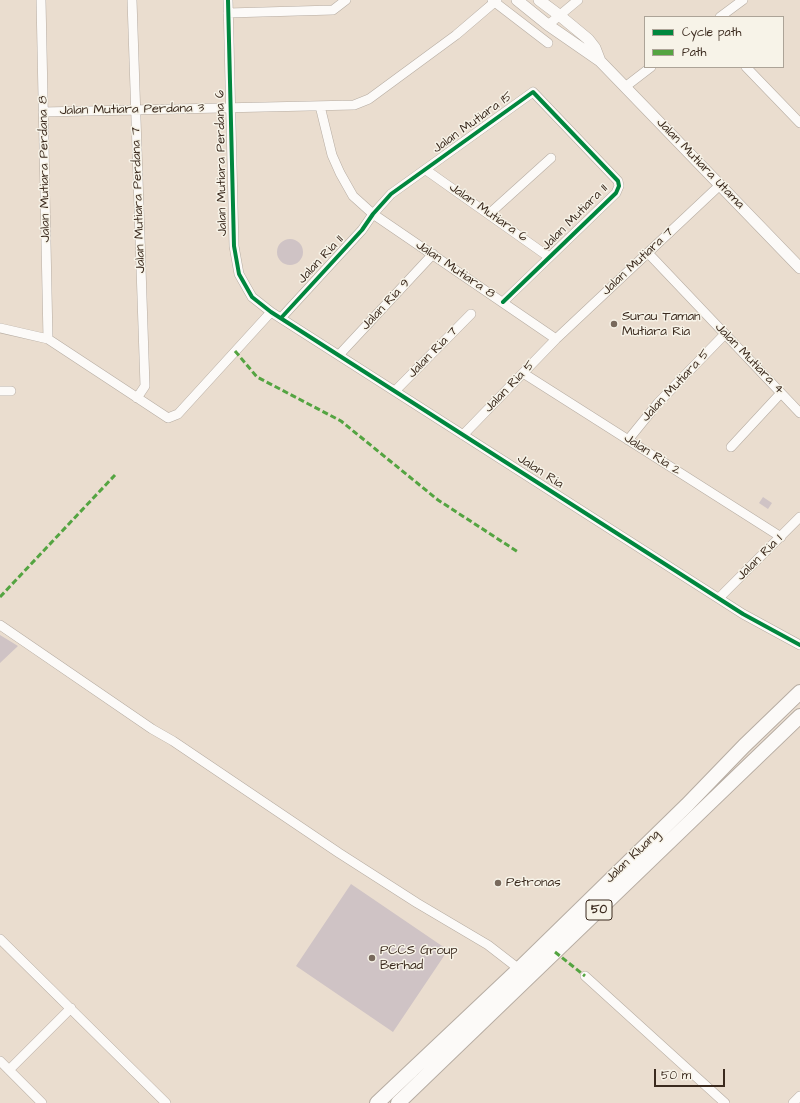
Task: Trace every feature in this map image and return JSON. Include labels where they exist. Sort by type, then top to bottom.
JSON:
[{"type":"highway","name":"Jalan Kluang","points":[[377,1103],[518,969],[800,692]]},
{"type":"highway","name":"Jalan Kluang","points":[[398,1103],[800,716]]},
{"type":"street","name":"Jalan Mutiara Perdana 8","points":[[41,0],[48,339]]},
{"type":"street","name":"Jalan Mutiara Perdana 7","points":[[132,0],[145,386],[137,398]]},
{"type":"street","name":"Jalan Mutiara Perdana 6","points":[[228,0],[234,246],[239,274],[252,297],[271,312]]},
{"type":"street","points":[[228,13],[332,10],[346,0]]},
{"type":"street","name":"Jalan Mutiara Utama","points":[[517,0],[548,25],[600,61],[800,268]]},
{"type":"street","name":"Jalan Mutiara Utama","points":[[539,0],[588,39],[595,48],[600,61]]},
{"type":"street","points":[[548,25],[578,0]]},
{"type":"street","points":[[721,16],[743,0]]},
{"type":"street","name":"Jalan Mutiara Perdana 3","points":[[43,112],[354,105],[370,99],[456,35],[494,1]]},
{"type":"street","points":[[494,1],[548,43]]},
{"type":"street","points":[[625,87],[650,68]]},
{"type":"street","points":[[747,68],[800,123]]},
{"type":"street","name":"Jalan Mutiara 15","points":[[373,214],[391,194],[533,92]]},
{"type":"street","name":"Jalan Mutiara 11","points":[[503,302],[616,192],[619,186],[618,181],[533,92]]},
{"type":"street","name":"Jalan Mutiara 8","points":[[320,106],[332,154],[340,173],[353,196],[373,214],[556,339]]},
{"type":"street","points":[[489,214],[551,158]]},
{"type":"street","name":"Jalan Mutiara 6","points":[[426,170],[549,257]]},
{"type":"street","name":"Jalan Mutiara 7","points":[[556,339],[720,185]]},
{"type":"street","name":"Jalan Ria 11","points":[[281,318],[362,230],[373,214]]},
{"type":"street","name":"Jalan Mutiara 4","points":[[648,253],[800,413]]},
{"type":"street","name":"Jalan Ria 9","points":[[339,355],[432,254]]},
{"type":"street","points":[[0,328],[48,339],[168,418],[178,414],[271,312]]},
{"type":"street","name":"Jalan Ria","points":[[271,312],[759,624],[800,645]]},
{"type":"street","name":"Jalan Ria 7","points":[[395,391],[471,314]]},
{"type":"street","name":"Jalan Mutiara 5","points":[[628,440],[658,403],[725,334]]},
{"type":"street","name":"Jalan Ria 5","points":[[463,435],[556,339]]},
{"type":"street","name":"Jalan Ria 2","points":[[523,373],[781,537]]},
{"type":"street","points":[[0,391],[11,391]]},
{"type":"street","points":[[731,447],[781,393]]},
{"type":"street","name":"Jalan Ria 1","points":[[719,598],[800,517]]},
{"type":"street","points":[[0,625],[146,725],[173,741],[339,853],[416,903],[488,945],[518,969]]},
{"type":"street","points":[[0,939],[166,1103]]},
{"type":"street","points":[[585,976],[725,1103]]},
{"type":"street","points":[[9,1070],[71,1008]]},
{"type":"street","points":[[0,1061],[42,1103]]},
{"type":"street","points":[[794,1103],[800,1096]]},
{"type":"building","points":[[290,239],[299,243],[303,252],[299,261],[290,265],[281,261],[277,252],[281,243]]},
{"type":"building","points":[[763,497],[772,503],[768,509],[759,503]]},
{"type":"building","points":[[0,635],[18,646],[0,663]]},
{"type":"building","name":"PCCS Group Berhad","points":[[351,884],[448,950],[393,1032],[296,966]]},
{"type":"marked path","points":[[235,351],[257,377],[341,421],[438,500],[518,552]]},
{"type":"marked path","points":[[0,597],[115,475]]},
{"type":"marked path","points":[[555,952],[585,976]]},
{"type":"cycle path","points":[[228,0],[234,246],[239,274],[252,297],[271,312],[743,614],[800,645]]},
{"type":"cycle path","points":[[281,318],[362,230],[373,214],[391,194],[533,92],[618,181],[619,186],[616,193],[503,302]]},
{"type":"place","name":"Surau Taman Mutiara Ria","points":[[614,324]]},
{"type":"place","name":"Petronas","points":[[498,883]]},
{"type":"place","name":"PCCS Group Berhad","points":[[372,958]]}]
